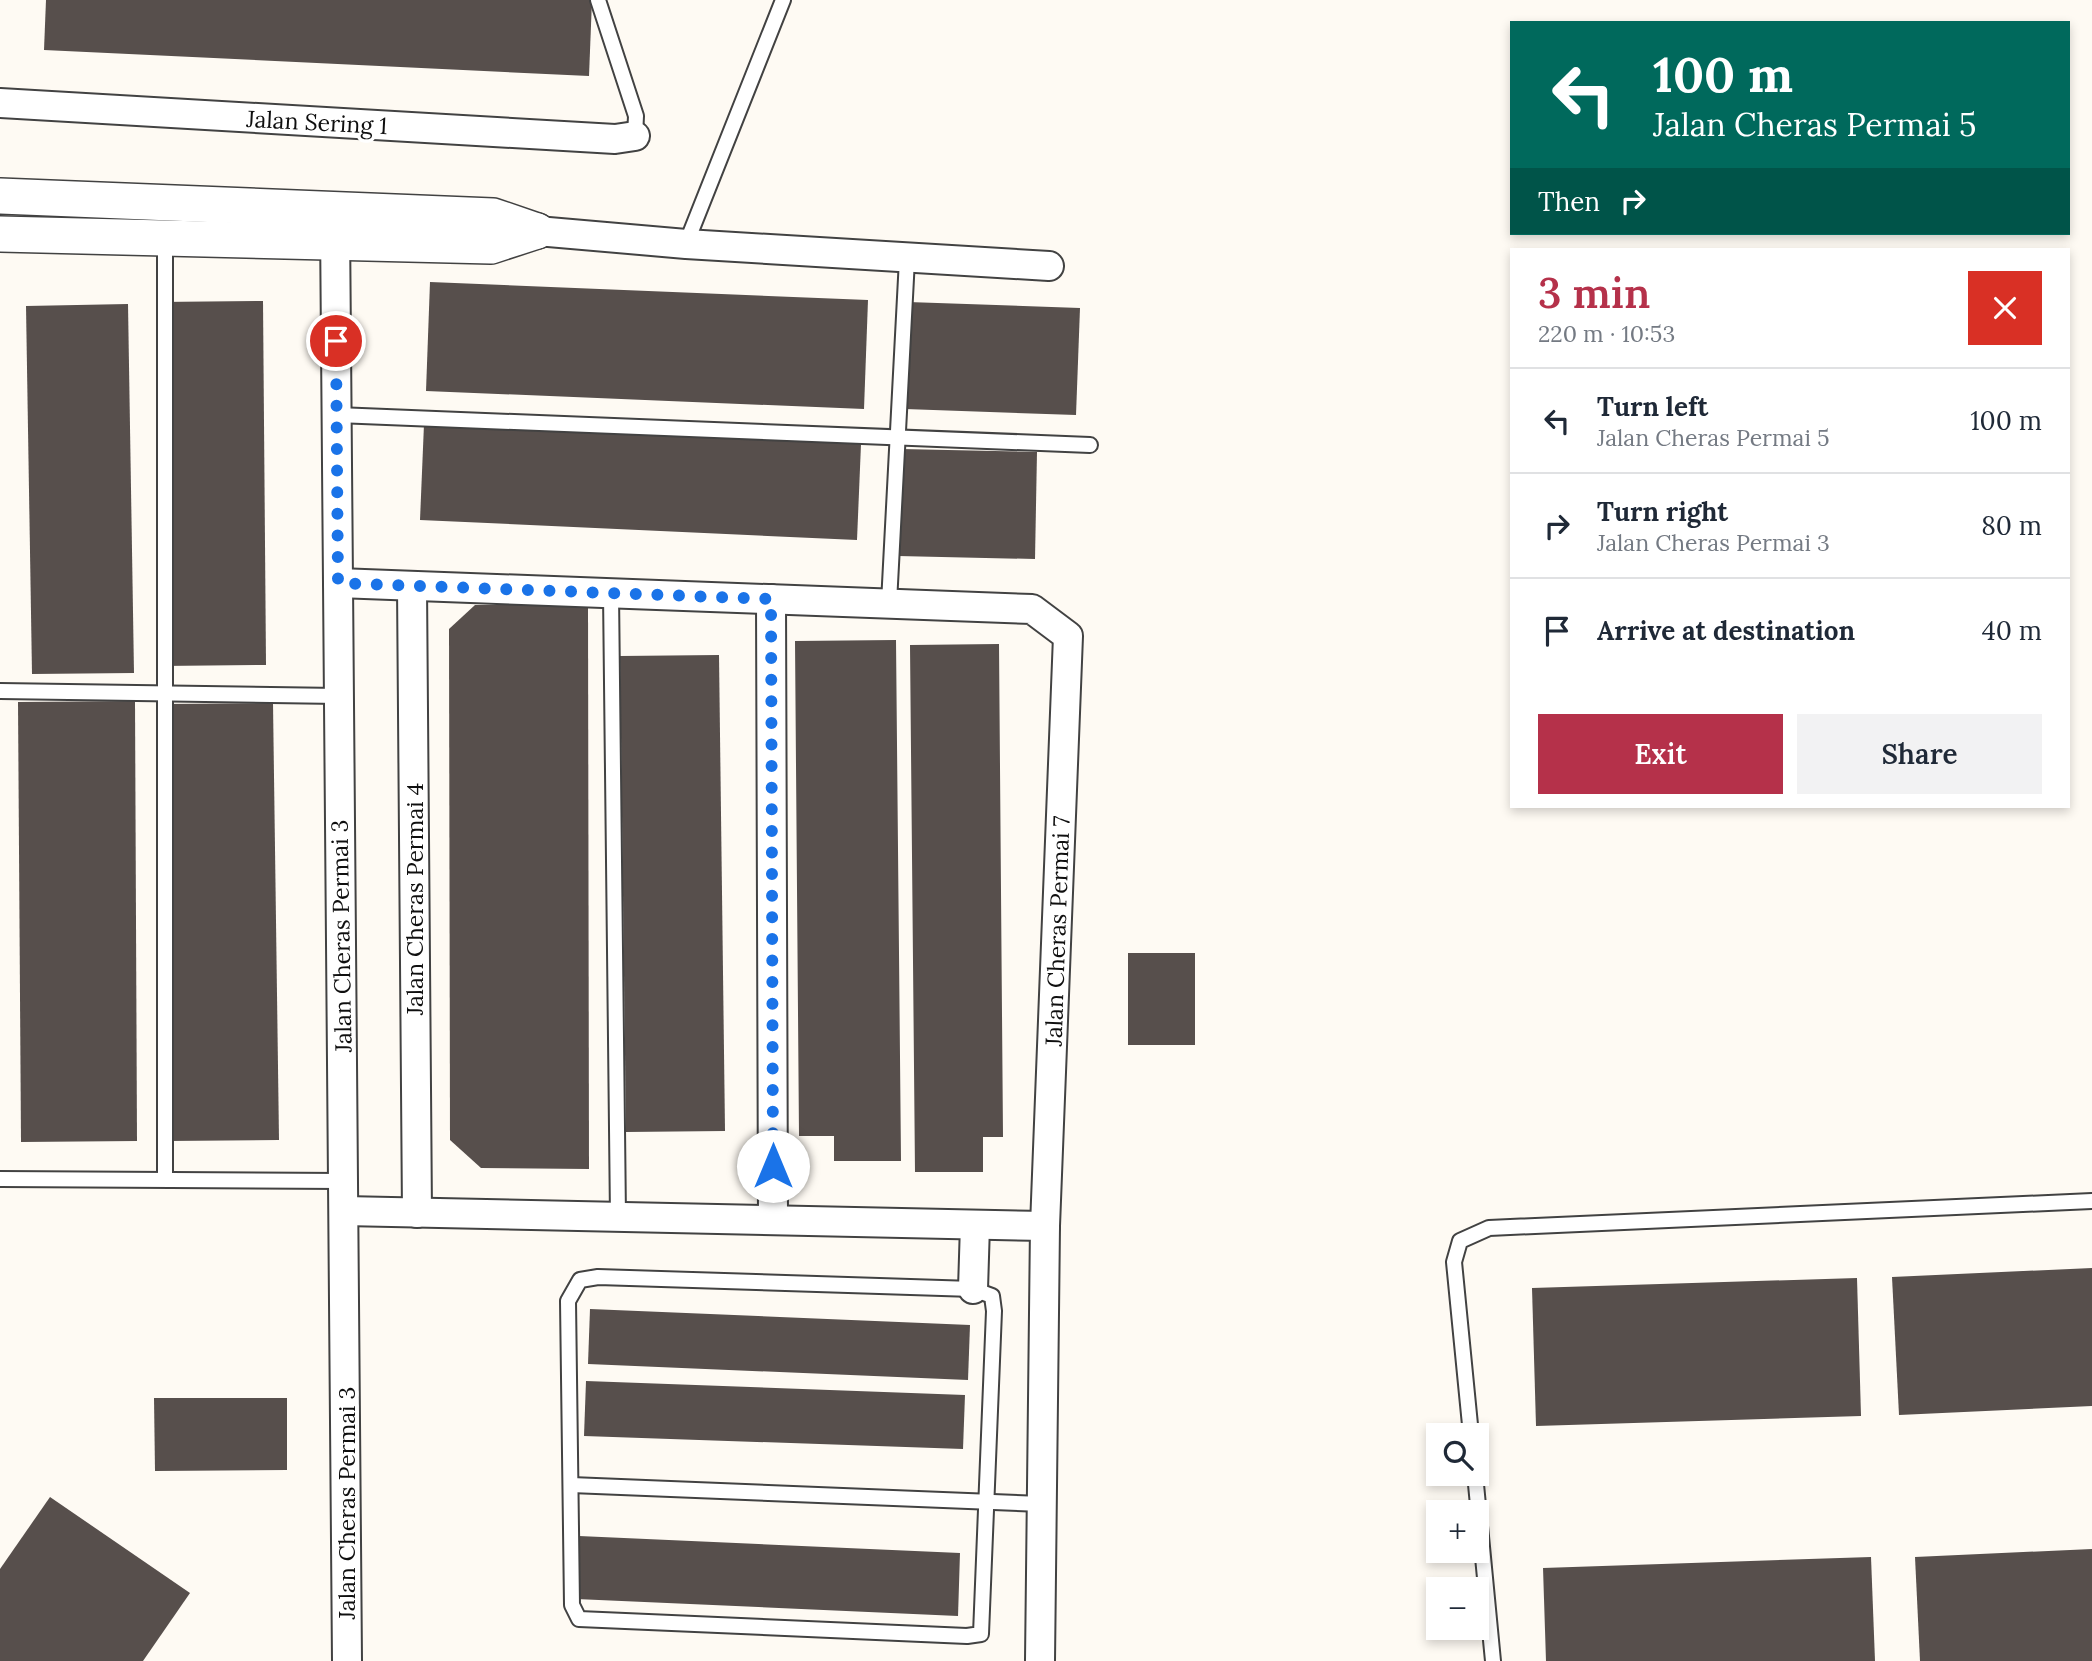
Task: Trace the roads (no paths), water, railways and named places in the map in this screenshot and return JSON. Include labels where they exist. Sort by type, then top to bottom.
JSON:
[{"type":"street","name":"Jalan Sering 1","points":[[0,103],[601,138],[635,136]]},
{"type":"street","points":[[0,196],[335,226]]},
{"type":"street","points":[[0,234],[165,238],[494,216],[537,231],[686,244],[1049,266]]},
{"type":"street","name":"Jalan Cheras Permai 3","points":[[335,226],[348,1661]]},
{"type":"street","points":[[338,583],[889,603]]},
{"type":"street","name":"Jalan Cheras Permai 4","points":[[412,586],[417,1213]]},
{"type":"street","points":[[771,599],[773,1220]]},
{"type":"street","name":"Jalan Cheras Permai 7","points":[[889,603],[1032,609],[1068,636],[1045,1226],[1040,1661]]},
{"type":"street","points":[[344,1211],[1045,1226]]},
{"type":"street","points":[[973,1289],[975,1225]]},
{"type":"lane","points":[[598,0],[636,116],[635,136]]},
{"type":"lane","points":[[686,244],[783,0]]},
{"type":"lane","points":[[164,1179],[165,238]]},
{"type":"lane","points":[[889,603],[907,259]]},
{"type":"lane","points":[[337,415],[1090,445]]},
{"type":"lane","points":[[611,593],[618,1217]]},
{"type":"lane","points":[[0,691],[339,696]]},
{"type":"lane","points":[[0,1179],[343,1181]]},
{"type":"lane","points":[[1470,1423],[1454,1262],[1460,1241],[1489,1228],[2092,1201]]},
{"type":"lane","points":[[598,1277],[973,1289],[992,1296],[994,1311],[981,1634],[579,1619],[572,1605],[568,1301],[580,1280],[598,1277]]},
{"type":"lane","points":[[571,1485],[1042,1504]]},
{"type":"lane","points":[[1476,1486],[1493,1661]]}]
